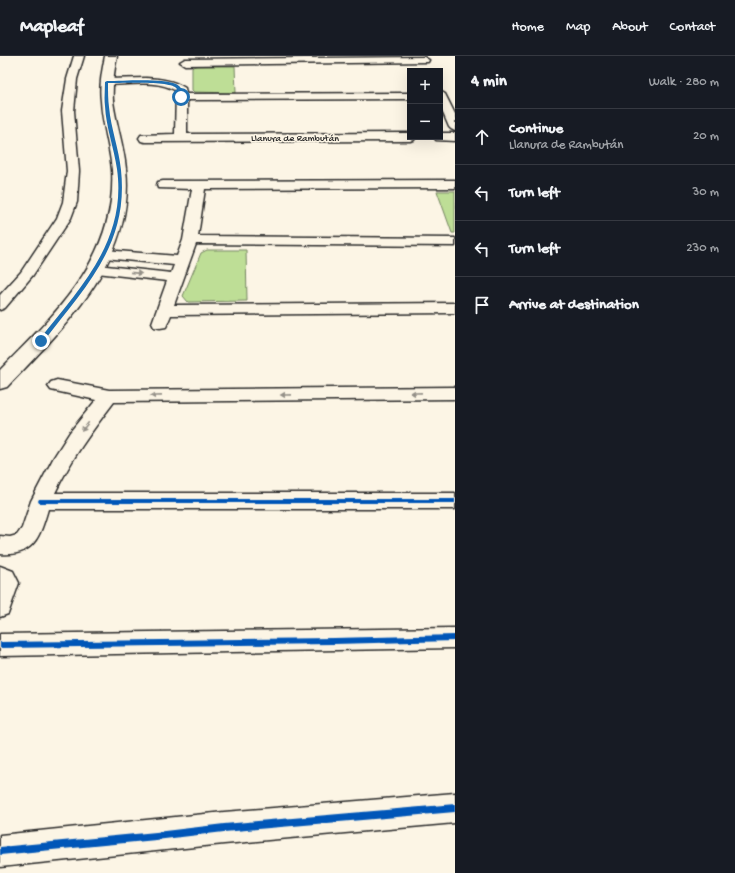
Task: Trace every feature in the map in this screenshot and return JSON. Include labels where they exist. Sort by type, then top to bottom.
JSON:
[{"type":"street","points":[[0,305],[30,268],[64,218],[70,202],[73,171],[68,111],[72,79],[79,56]]},
{"type":"street","points":[[0,382],[41,341],[97,269],[113,235],[120,207],[119,170],[106,107],[107,78],[111,56]]},
{"type":"street","points":[[107,78],[175,70],[423,58],[428,68]]},
{"type":"street","points":[[175,70],[176,85],[181,90],[181,138]]},
{"type":"street","points":[[181,97],[407,96]]},
{"type":"street","points":[[443,101],[455,127]]},
{"type":"street","name":"Llanura de Rambután","points":[[145,138],[407,137]]},
{"type":"street","points":[[443,137],[455,137]]},
{"type":"street","points":[[163,185],[455,184]]},
{"type":"street","points":[[199,186],[190,240],[163,316],[455,308]]},
{"type":"street","points":[[190,240],[455,242]]},
{"type":"street","points":[[105,254],[183,261]]},
{"type":"street","points":[[97,269],[177,278]]},
{"type":"street","points":[[57,386],[109,396],[455,393]]},
{"type":"street","points":[[0,545],[10,546],[24,541],[31,532],[41,501],[61,462],[77,437],[109,396]]},
{"type":"street","points":[[41,501],[455,501]]},
{"type":"street","points":[[0,575],[5,578],[8,583],[0,607]]},
{"type":"street","points":[[0,645],[455,638]]},
{"type":"street","points":[[0,851],[149,837],[224,828],[455,808]]},
{"type":"green space","points":[[235,66],[236,93],[194,92],[192,90],[192,67]]},
{"type":"green space","points":[[437,191],[455,191],[455,233],[452,233]]},
{"type":"green space","points":[[207,250],[246,250],[247,301],[188,302],[183,296],[201,253]]},
{"type":"cycle path","points":[[41,501],[455,501]]},
{"type":"cycle path","points":[[0,645],[455,638]]},
{"type":"cycle path","points":[[0,851],[224,828],[455,808]]},
{"type":"route","points":[[41,341],[97,269],[113,235],[120,207],[119,170],[106,107],[107,82],[152,82],[176,85],[181,90],[181,97]]}]
